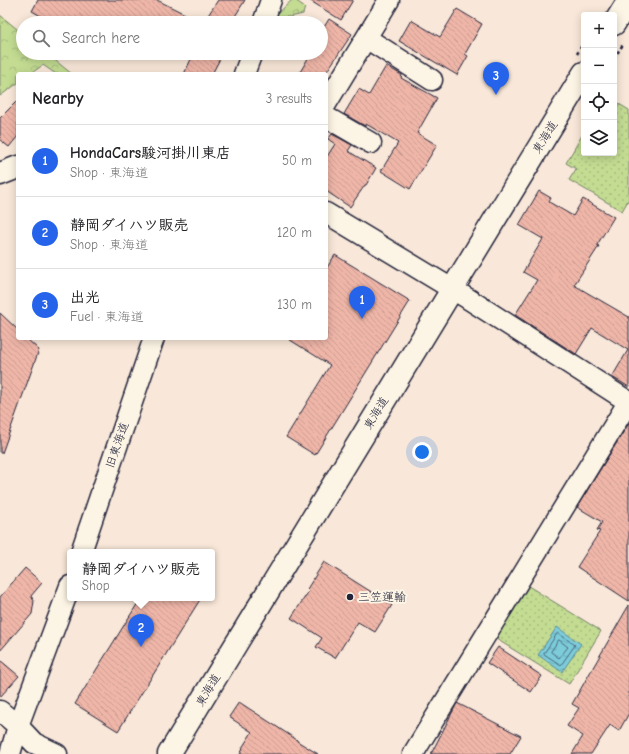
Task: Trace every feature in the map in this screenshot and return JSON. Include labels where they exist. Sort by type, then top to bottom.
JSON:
[{"type":"main road","points":[[620,32],[629,0]]},
{"type":"main road","name":"東海道","points":[[169,754],[581,78]]},
{"type":"street","points":[[265,16],[271,0]]},
{"type":"street","points":[[328,101],[388,0]]},
{"type":"street","points":[[366,38],[432,80]]},
{"type":"street","points":[[245,72],[249,60]]},
{"type":"street","points":[[328,118],[371,143]]},
{"type":"street","points":[[328,214],[452,289],[629,402],[413,754]]},
{"type":"street","name":"旧東海道","points":[[82,549],[153,340]]},
{"type":"street","points":[[10,754],[18,726],[67,594]]},
{"type":"street","points":[[0,711],[18,726],[34,743],[56,754]]},
{"type":"path","points":[[616,48],[620,32]]},
{"type":"green space","points":[[292,0],[295,0],[305,7],[303,14],[294,16],[275,16]]},
{"type":"green space","points":[[0,15],[16,28],[16,60],[55,60],[70,72],[53,72],[43,65],[33,72],[16,72],[16,84],[0,96]]},
{"type":"green space","points":[[617,103],[629,110],[629,199],[622,211],[569,180],[576,169],[566,163],[581,137],[581,156],[617,156]]},
{"type":"green space","points":[[525,584],[601,631],[569,684],[493,637]]},
{"type":"water","points":[[557,627],[581,644],[562,672],[538,655]]},
{"type":"building","points":[[38,0],[157,0],[189,16],[41,16],[32,11]]},
{"type":"building","points":[[218,0],[245,0],[235,16],[208,16]]},
{"type":"building","points":[[309,0],[353,0],[341,20]]},
{"type":"building","points":[[457,9],[482,24],[465,54],[468,56],[457,75],[399,41],[411,20],[440,37]]},
{"type":"building","points":[[329,19],[352,34],[326,72],[300,72],[307,60],[328,60]]},
{"type":"building","points":[[191,60],[219,60],[213,72],[185,72]]},
{"type":"building","points":[[386,66],[402,75],[401,78],[437,98],[417,133],[437,145],[410,189],[381,171],[398,143],[366,124],[365,126],[344,114],[359,89],[369,95]]},
{"type":"building","points":[[16,102],[16,138],[9,147],[0,140],[0,118]]},
{"type":"building","points":[[332,134],[352,145],[348,151],[376,168],[350,207],[328,192],[328,155],[335,144],[328,139]]},
{"type":"building","points":[[539,191],[551,198],[549,202],[573,216],[583,199],[614,217],[597,245],[599,246],[574,285],[629,317],[629,387],[612,377],[628,350],[592,328],[576,354],[515,315],[537,280],[523,272],[543,239],[519,225]]},
{"type":"building","points":[[335,255],[410,301],[315,455],[286,437],[330,365],[290,340],[328,340],[328,266]]},
{"type":"building","points":[[0,313],[16,328],[16,340],[28,340],[39,350],[2,453],[0,453]]},
{"type":"building","points":[[629,423],[629,601],[577,567],[600,531],[597,530],[602,522],[577,507]]},
{"type":"building","points":[[324,562],[392,605],[375,632],[358,622],[335,658],[316,647],[322,638],[291,618],[309,591],[307,589]]},
{"type":"building","points":[[25,568],[42,583],[31,596],[34,601],[32,614],[0,651],[0,597]]},
{"type":"building","points":[[139,601],[199,601],[118,731],[75,704]]},
{"type":"building","points":[[629,605],[629,713],[619,731],[610,725],[591,754],[572,754],[583,736],[567,726],[579,708],[572,704]]},
{"type":"building","points":[[498,647],[542,676],[531,692],[487,663]]},
{"type":"building","points":[[0,660],[19,676],[0,697]]},
{"type":"building","points":[[239,702],[318,754],[240,754],[252,732],[229,717]]},
{"type":"building","points":[[457,703],[521,736],[510,754],[431,754]]},
{"type":"place","name":"出光","points":[[496,95]]},
{"type":"place","name":"HondaCars駿河掛川東店","points":[[362,319]]},
{"type":"place","name":"三笠運輸","points":[[350,597]]},
{"type":"place","name":"静岡ダイハツ販売","points":[[141,647]]}]
